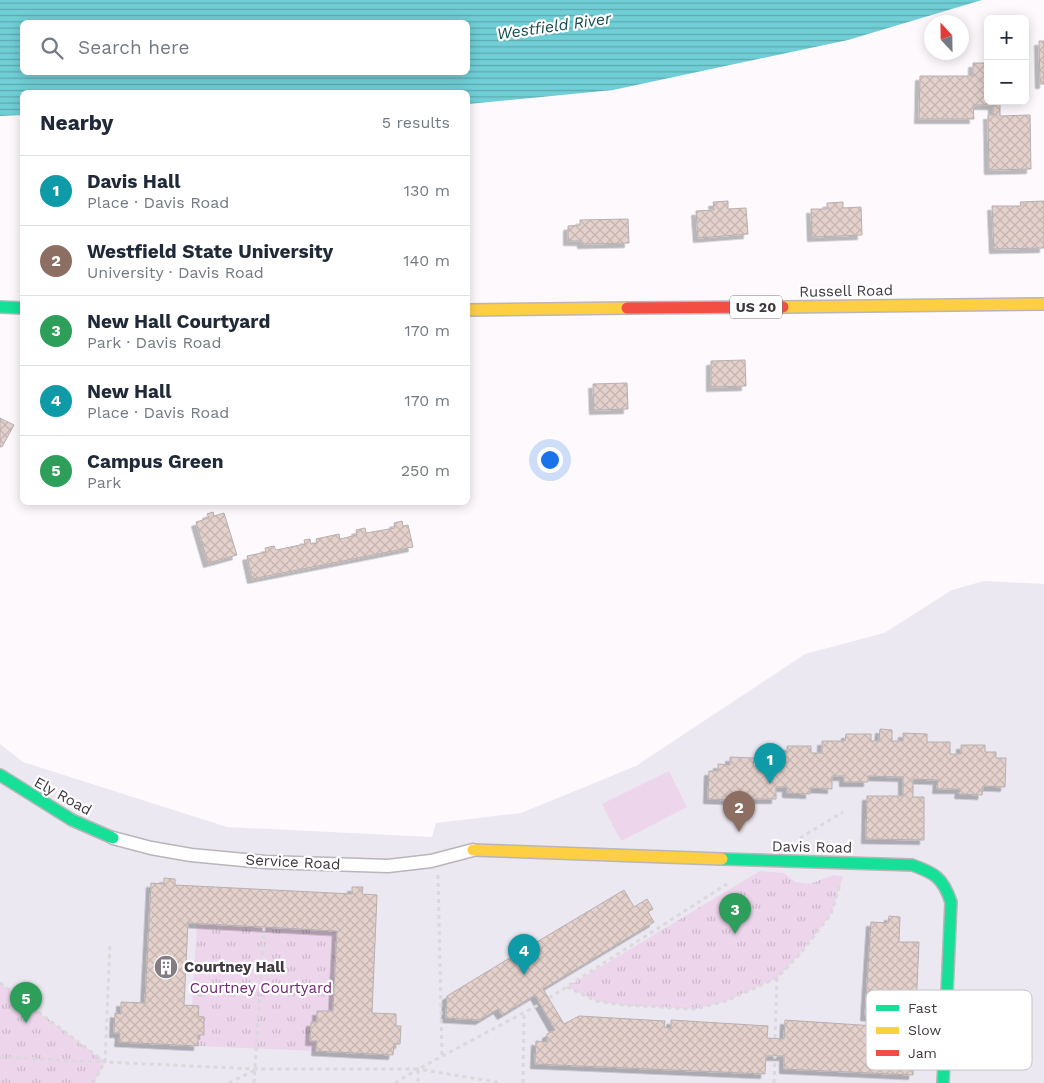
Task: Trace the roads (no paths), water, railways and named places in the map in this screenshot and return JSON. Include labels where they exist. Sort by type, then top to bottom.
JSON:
[{"type":"street","name":"Russell Road","points":[[470,310],[1044,304]]},
{"type":"street","points":[[0,307],[20,308]]},
{"type":"street","name":"Ely Road","points":[[0,775],[72,820],[113,838]]},
{"type":"street","name":"Davis Road","points":[[473,850],[912,865],[934,872],[943,883],[951,902],[947,990]]},
{"type":"street","name":"Davis Road","points":[[943,1083],[944,1070]]},
{"type":"lane","name":"Service Road","points":[[113,838],[191,856],[265,862],[388,866],[431,861],[473,850]]},
{"type":"water","name":"Westfield River","points":[[0,0],[982,0],[932,15],[924,15],[924,17],[848,40],[613,90],[470,104],[470,90],[20,90],[20,115],[0,116]]},
{"type":"place","name":"Davis Hall","points":[[770,784]]},
{"type":"place","name":"Westfield State University","points":[[739,832]]},
{"type":"place","name":"New Hall Courtyard","points":[[735,934]]},
{"type":"place","name":"Courtney Hall","points":[[166,967]]},
{"type":"place","name":"New Hall","points":[[524,975]]},
{"type":"place","name":"Campus Green","points":[[26,1023]]},
{"type":"park label","name":"Courtney Courtyard","points":[[261,988]]}]
